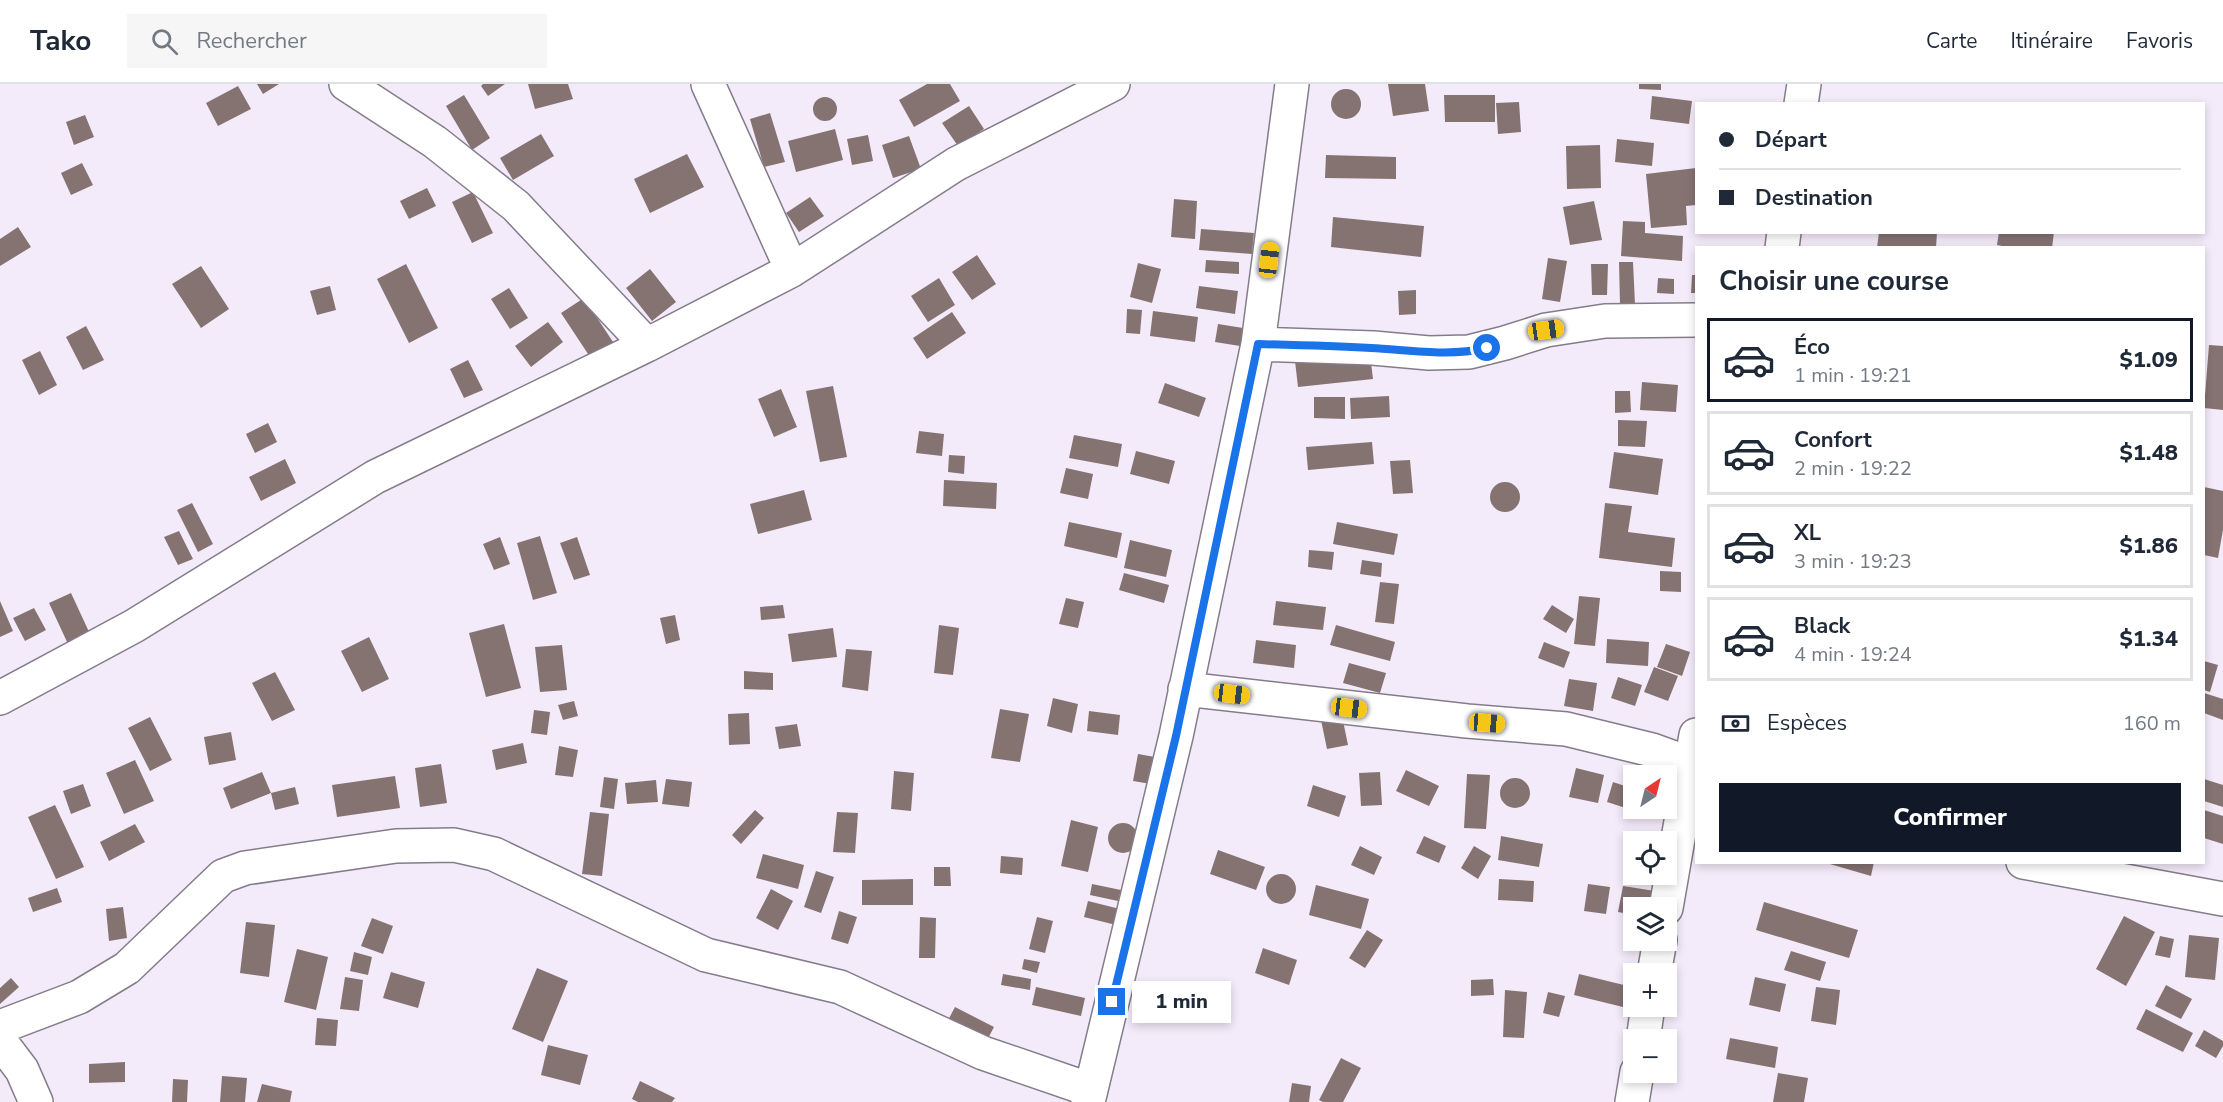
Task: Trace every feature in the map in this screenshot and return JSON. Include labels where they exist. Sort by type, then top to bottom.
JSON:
[{"type":"street","points":[[346,84],[435,142],[516,206],[647,345]]},
{"type":"street","points":[[708,84],[792,270]]},
{"type":"street","points":[[0,698],[134,626],[375,477],[647,345],[792,270],[956,164],[1113,84]]},
{"type":"street","points":[[0,1027],[79,997],[128,968],[223,876],[245,868],[396,846],[453,845],[494,854],[706,955],[840,987],[983,1053],[1090,1096],[1176,736],[1258,344],[1292,84]]},
{"type":"street","points":[[1801,102],[1804,84]]},
{"type":"street","points":[[1258,344],[1373,348],[1429,353],[1468,352],[1546,330],[1605,321],[1695,320]]},
{"type":"street","points":[[1185,689],[1467,721],[1566,729],[1652,750],[1695,755],[1668,897]]},
{"type":"street","points":[[2034,864],[2223,899]]},
{"type":"street","points":[[0,1041],[22,1070],[36,1102]]},
{"type":"street","points":[[1632,1102],[1635,1083]]},
{"type":"building","points":[[257,84],[279,84],[263,94]]},
{"type":"building","points":[[483,84],[505,84],[488,96],[481,86]]},
{"type":"building","points":[[528,84],[568,84],[573,99],[535,109]]},
{"type":"building","points":[[927,84],[950,84],[960,101],[914,127],[899,100]]},
{"type":"building","points":[[1388,84],[1425,84],[1429,111],[1393,116]]},
{"type":"building","points":[[1639,84],[1661,84],[1661,90],[1639,89]]},
{"type":"building","points":[[238,86],[251,109],[218,126],[206,103]]},
{"type":"building","points":[[1346,89],[1357,93],[1361,104],[1357,115],[1346,119],[1335,115],[1331,104],[1335,93]]},
{"type":"building","points":[[464,95],[490,138],[472,150],[446,106]]},
{"type":"building","points":[[1444,95],[1495,95],[1495,122],[1445,122]]},
{"type":"building","points":[[1652,96],[1692,101],[1689,124],[1650,119]]},
{"type":"building","points":[[825,97],[830,98],[836,104],[836,114],[830,120],[825,121],[820,120],[814,114],[813,109],[814,104],[820,98]]},
{"type":"building","points":[[1519,102],[1521,132],[1498,134],[1496,103]]},
{"type":"building","points":[[969,106],[984,129],[958,146],[942,123]]},
{"type":"building","points":[[770,113],[785,162],[764,167],[750,119]]},
{"type":"building","points":[[85,115],[94,137],[74,145],[66,122]]},
{"type":"building","points":[[835,129],[843,160],[796,172],[788,141]]},
{"type":"building","points":[[541,134],[554,156],[513,180],[500,158]]},
{"type":"building","points":[[868,135],[873,161],[852,165],[847,139]]},
{"type":"building","points":[[909,136],[921,169],[893,178],[882,145]]},
{"type":"building","points":[[1617,139],[1654,143],[1652,166],[1615,162]]},
{"type":"building","points":[[1600,145],[1601,188],[1567,189],[1566,146]]},
{"type":"building","points":[[687,154],[704,187],[650,213],[634,179]]},
{"type":"building","points":[[1326,155],[1396,157],[1396,179],[1325,178]]},
{"type":"building","points":[[82,163],[93,185],[71,195],[61,173]]},
{"type":"building","points":[[1695,168],[1695,205],[1686,206],[1687,225],[1651,228],[1646,174]]},
{"type":"building","points":[[427,188],[436,206],[409,219],[400,201]]},
{"type":"building","points":[[473,192],[493,233],[472,243],[452,202]]},
{"type":"building","points":[[810,197],[824,216],[799,232],[786,213]]},
{"type":"building","points":[[1174,199],[1197,201],[1195,239],[1171,237]]},
{"type":"building","points":[[1594,201],[1602,240],[1570,245],[1563,207]]},
{"type":"building","points":[[1333,217],[1424,226],[1421,257],[1331,247]]},
{"type":"building","points":[[1623,221],[1645,222],[1645,233],[1683,236],[1682,261],[1621,256]]},
{"type":"building","points":[[18,227],[31,247],[0,266],[0,239]]},
{"type":"building","points":[[1201,229],[1254,233],[1252,254],[1199,250]]},
{"type":"building","points":[[1879,234],[1937,234],[1936,246],[1877,246]]},
{"type":"building","points":[[1999,234],[2054,234],[2052,246],[1997,245]]},
{"type":"building","points":[[977,255],[996,284],[972,300],[952,272]]},
{"type":"building","points":[[1548,258],[1567,261],[1560,302],[1542,299]]},
{"type":"building","points":[[1206,260],[1239,262],[1239,274],[1205,272]]},
{"type":"building","points":[[1619,262],[1633,262],[1635,304],[1620,305]]},
{"type":"building","points":[[1138,263],[1161,269],[1152,303],[1130,297]]},
{"type":"building","points":[[406,264],[438,328],[409,343],[377,279]]},
{"type":"building","points":[[1591,264],[1608,264],[1607,295],[1592,295]]},
{"type":"building","points":[[201,266],[229,309],[201,328],[172,284]]},
{"type":"building","points":[[650,269],[676,302],[652,321],[626,288]]},
{"type":"building","points":[[1692,275],[1695,275],[1695,293],[1691,293]]},
{"type":"building","points":[[939,278],[955,305],[928,322],[911,296]]},
{"type":"building","points":[[1658,278],[1674,279],[1674,294],[1657,293]]},
{"type":"building","points":[[330,286],[336,310],[317,315],[310,291]]},
{"type":"building","points":[[1199,286],[1238,291],[1235,314],[1196,308]]},
{"type":"building","points":[[509,288],[528,318],[510,329],[491,299]]},
{"type":"building","points":[[1416,290],[1416,314],[1399,315],[1398,291]]},
{"type":"building","points":[[584,298],[615,345],[592,360],[561,313]]},
{"type":"building","points":[[1127,309],[1142,310],[1140,334],[1126,333]]},
{"type":"building","points":[[1153,311],[1198,317],[1195,342],[1150,336]]},
{"type":"building","points":[[952,312],[966,333],[927,359],[913,338]]},
{"type":"building","points":[[548,322],[563,342],[531,367],[515,346]]},
{"type":"building","points":[[1218,324],[1243,328],[1240,346],[1215,342]]},
{"type":"building","points":[[86,326],[104,360],[83,370],[66,337]]},
{"type":"building","points":[[2209,345],[2223,346],[2223,410],[2205,408]]},
{"type":"building","points":[[40,351],[57,385],[39,395],[22,360]]},
{"type":"building","points":[[1370,354],[1373,379],[1298,387],[1295,361]]},
{"type":"building","points":[[468,360],[483,390],[464,398],[450,369]]},
{"type":"building","points":[[1642,382],[1678,385],[1676,412],[1640,410]]},
{"type":"building","points":[[1165,383],[1206,398],[1199,417],[1158,403]]},
{"type":"building","points":[[833,386],[847,457],[820,462],[806,391]]},
{"type":"building","points":[[781,389],[797,427],[774,437],[758,399]]},
{"type":"building","points":[[1615,391],[1630,391],[1631,412],[1615,413]]},
{"type":"building","points":[[1389,396],[1390,417],[1351,419],[1350,398]]},
{"type":"building","points":[[1314,397],[1345,397],[1345,419],[1314,418]]},
{"type":"building","points":[[1618,420],[1647,421],[1645,447],[1618,446]]},
{"type":"building","points":[[268,423],[277,442],[255,453],[246,434]]},
{"type":"building","points":[[919,431],[944,434],[942,456],[916,453]]},
{"type":"building","points":[[1074,435],[1122,444],[1118,467],[1069,458]]},
{"type":"building","points":[[1372,442],[1374,464],[1308,470],[1306,447]]},
{"type":"building","points":[[1136,451],[1175,461],[1169,484],[1130,474]]},
{"type":"building","points":[[1614,452],[1663,459],[1658,495],[1609,488]]},
{"type":"building","points":[[949,455],[965,456],[964,474],[948,472]]},
{"type":"building","points":[[285,459],[296,483],[261,501],[249,477]]},
{"type":"building","points":[[1410,460],[1413,493],[1393,494],[1390,461]]},
{"type":"building","points":[[1066,468],[1093,474],[1088,499],[1060,493]]},
{"type":"building","points":[[944,480],[997,483],[996,509],[943,506]]},
{"type":"building","points":[[1505,482],[1516,486],[1520,497],[1516,508],[1505,512],[1494,508],[1490,497],[1494,486]]},
{"type":"building","points":[[2205,487],[2223,491],[2223,530],[2218,558],[2205,555]]},
{"type":"building","points":[[804,490],[812,520],[758,534],[750,504]]},
{"type":"building","points":[[192,503],[213,544],[198,552],[177,510]]},
{"type":"building","points":[[1605,503],[1632,506],[1628,532],[1675,538],[1672,567],[1599,558]]},
{"type":"building","points":[[1069,522],[1122,533],[1117,558],[1064,546]]},
{"type":"building","points":[[1337,522],[1398,534],[1394,555],[1333,544]]},
{"type":"building","points":[[179,531],[193,559],[178,565],[164,537]]},
{"type":"building","points":[[540,536],[557,593],[533,600],[517,543]]},
{"type":"building","points":[[500,537],[510,564],[494,570],[483,544]]},
{"type":"building","points":[[577,537],[590,575],[574,580],[560,543]]},
{"type":"building","points":[[1130,540],[1172,550],[1166,577],[1124,568]]},
{"type":"building","points":[[1309,550],[1334,552],[1332,570],[1308,567]]},
{"type":"building","points":[[1362,560],[1382,563],[1381,577],[1360,574]]},
{"type":"building","points":[[1660,571],[1681,572],[1681,592],[1660,591]]},
{"type":"building","points":[[1124,573],[1169,585],[1164,603],[1119,590]]},
{"type":"building","points":[[1380,582],[1399,584],[1394,624],[1375,622]]},
{"type":"building","points":[[71,593],[90,634],[68,644],[49,603]]},
{"type":"building","points":[[1579,596],[1600,598],[1595,646],[1574,644]]},
{"type":"building","points":[[1066,598],[1084,602],[1078,628],[1059,624]]},
{"type":"building","points":[[0,601],[13,631],[0,637]]},
{"type":"building","points":[[1276,601],[1326,607],[1323,630],[1273,625]]},
{"type":"building","points":[[783,605],[785,618],[761,620],[760,607]]},
{"type":"building","points":[[1552,605],[1574,619],[1566,633],[1543,619]]},
{"type":"building","points":[[34,608],[46,630],[25,641],[13,618]]},
{"type":"building","points":[[675,615],[680,640],[666,644],[660,618]]},
{"type":"building","points":[[504,624],[521,688],[486,697],[469,633]]},
{"type":"building","points":[[939,625],[959,628],[953,675],[934,673]]},
{"type":"building","points":[[1336,625],[1395,642],[1390,661],[1330,645]]},
{"type":"building","points":[[833,628],[837,657],[792,662],[788,634]]},
{"type":"building","points":[[369,637],[389,679],[362,692],[341,651]]},
{"type":"building","points":[[1607,639],[1649,642],[1648,666],[1606,663]]},
{"type":"building","points":[[1256,640],[1296,645],[1294,668],[1253,663]]},
{"type":"building","points":[[1544,642],[1570,652],[1564,668],[1538,658]]},
{"type":"building","points":[[1666,644],[1690,652],[1682,676],[1657,667]]},
{"type":"building","points":[[562,645],[567,690],[540,692],[535,647]]},
{"type":"building","points":[[846,649],[872,651],[868,691],[842,687]]},
{"type":"building","points":[[2205,661],[2218,665],[2210,692],[2205,690]]},
{"type":"building","points":[[1349,663],[1386,673],[1380,693],[1343,683]]},
{"type":"building","points":[[1654,667],[1678,676],[1668,701],[1644,692]]},
{"type":"building","points":[[744,671],[773,673],[773,690],[744,689]]},
{"type":"building","points":[[275,672],[295,710],[272,721],[252,683]]},
{"type":"building","points":[[1618,677],[1642,685],[1635,706],[1611,698]]},
{"type":"building","points":[[1569,679],[1597,683],[1593,711],[1564,706]]},
{"type":"building","points":[[2205,693],[2223,699],[2223,720],[2205,713]]},
{"type":"building","points":[[1053,698],[1078,704],[1072,733],[1047,726]]},
{"type":"building","points":[[574,701],[578,716],[563,720],[558,705]]},
{"type":"building","points":[[1000,709],[1029,714],[1020,762],[991,758]]},
{"type":"building","points":[[534,710],[550,712],[547,735],[531,733]]},
{"type":"building","points":[[1089,711],[1120,715],[1118,735],[1087,731]]},
{"type":"building","points":[[749,713],[750,744],[729,745],[728,714]]},
{"type":"building","points":[[1342,716],[1348,745],[1327,749],[1321,720]]},
{"type":"building","points":[[150,717],[172,760],[150,771],[128,728]]},
{"type":"building","points":[[797,724],[801,746],[779,749],[775,727]]},
{"type":"building","points":[[231,732],[236,760],[209,765],[204,737]]},
{"type":"building","points":[[523,743],[527,763],[496,770],[492,750]]},
{"type":"building","points":[[559,746],[578,750],[573,777],[555,775]]},
{"type":"building","points":[[1138,754],[1155,757],[1151,784],[1133,781]]},
{"type":"building","points":[[135,760],[154,801],[124,814],[106,773]]},
{"type":"building","points":[[441,764],[447,803],[420,807],[415,768]]},
{"type":"building","points":[[1576,768],[1604,775],[1598,803],[1569,797]]},
{"type":"building","points":[[1406,770],[1439,786],[1429,806],[1396,791]]},
{"type":"building","points":[[894,771],[914,773],[911,811],[891,809]]},
{"type":"building","points":[[262,772],[271,793],[231,809],[223,788]]},
{"type":"building","points":[[1380,772],[1382,805],[1361,806],[1359,773]]},
{"type":"building","points":[[1467,774],[1490,775],[1486,829],[1464,828]]},
{"type":"building","points":[[395,776],[400,808],[337,817],[332,785]]},
{"type":"building","points":[[604,777],[618,779],[614,809],[600,807]]},
{"type":"building","points":[[1515,778],[1526,782],[1530,793],[1526,804],[1515,808],[1504,804],[1500,793],[1504,782]]},
{"type":"building","points":[[666,779],[692,782],[689,807],[662,804]]},
{"type":"building","points":[[2205,779],[2223,785],[2223,807],[2205,801]]},
{"type":"building","points":[[656,780],[658,802],[627,804],[625,783]]},
{"type":"building","points":[[1613,782],[1623,785],[1623,807],[1607,802]]},
{"type":"building","points":[[83,784],[91,806],[71,814],[63,791]]},
{"type":"building","points":[[1313,785],[1346,796],[1339,817],[1307,806]]},
{"type":"building","points":[[295,787],[299,804],[275,810],[271,793]]},
{"type":"building","points":[[55,805],[84,867],[56,879],[28,817]]},
{"type":"building","points":[[755,810],[764,818],[741,844],[732,835]]},
{"type":"building","points":[[2205,810],[2223,816],[2223,844],[2205,838]]},
{"type":"building","points":[[590,812],[609,814],[602,876],[582,874]]},
{"type":"building","points":[[837,812],[858,813],[855,853],[833,852]]},
{"type":"building","points":[[1071,820],[1098,827],[1088,872],[1061,866]]},
{"type":"building","points":[[1123,823],[1134,827],[1138,838],[1134,849],[1123,853],[1112,849],[1108,838],[1112,827]]},
{"type":"building","points":[[135,824],[145,842],[109,861],[100,842]]},
{"type":"building","points":[[1424,836],[1446,846],[1439,863],[1416,853]]},
{"type":"building","points":[[1501,836],[1543,844],[1539,867],[1498,860]]},
{"type":"building","points":[[1360,846],[1382,857],[1374,875],[1351,865]]},
{"type":"building","points":[[1474,846],[1491,856],[1478,879],[1461,868]]},
{"type":"building","points":[[1218,850],[1265,867],[1256,890],[1210,874]]},
{"type":"building","points":[[763,854],[804,865],[798,889],[756,878]]},
{"type":"building","points":[[1001,856],[1023,858],[1022,875],[1000,873]]},
{"type":"building","points":[[1830,864],[1874,864],[1871,876]]},
{"type":"building","points":[[934,867],[950,867],[951,886],[934,886]]},
{"type":"building","points":[[816,871],[834,877],[821,913],[804,907]]},
{"type":"building","points":[[1281,874],[1292,878],[1296,889],[1292,900],[1281,904],[1270,900],[1266,889],[1270,878]]},
{"type":"building","points":[[913,879],[913,905],[862,905],[862,880]]},
{"type":"building","points":[[1499,879],[1534,881],[1533,902],[1498,900]]},
{"type":"building","points":[[1092,884],[1121,890],[1118,901],[1090,895]]},
{"type":"building","points":[[1588,884],[1610,887],[1606,914],[1584,911]]},
{"type":"building","points":[[1316,885],[1369,899],[1361,929],[1309,915]]},
{"type":"building","points":[[1623,886],[1655,891],[1654,897],[1623,897],[1623,913],[1618,912]]},
{"type":"building","points":[[57,888],[62,902],[33,912],[28,898]]},
{"type":"building","points":[[771,889],[793,901],[778,930],[756,918]]},
{"type":"building","points":[[1088,901],[1124,910],[1120,926],[1084,917]]},
{"type":"building","points":[[1764,902],[1858,930],[1849,958],[1756,930]]},
{"type":"building","points":[[123,907],[127,938],[109,941],[106,909]]},
{"type":"building","points":[[839,911],[857,917],[848,944],[831,939]]},
{"type":"building","points":[[2124,916],[2155,932],[2126,986],[2096,969]]},
{"type":"building","points":[[920,917],[936,918],[935,958],[919,958]]},
{"type":"building","points":[[1037,917],[1053,921],[1045,953],[1029,949]]},
{"type":"building","points":[[372,918],[393,926],[383,954],[361,946]]},
{"type":"building","points":[[246,922],[275,925],[269,977],[240,973]]},
{"type":"building","points":[[1367,930],[1383,940],[1365,968],[1349,958]]},
{"type":"building","points":[[2189,935],[2219,938],[2215,980],[2185,977]]},
{"type":"building","points":[[2160,936],[2174,939],[2170,958],[2155,955]]},
{"type":"building","points":[[1263,948],[1297,960],[1289,985],[1255,973]]},
{"type":"building","points":[[297,949],[328,957],[316,1010],[284,1002]]},
{"type":"building","points":[[1791,951],[1826,962],[1820,981],[1784,970]]},
{"type":"building","points":[[354,952],[372,957],[368,975],[350,971]]},
{"type":"building","points":[[1024,959],[1040,962],[1037,973],[1022,969]]},
{"type":"building","points":[[537,968],[568,981],[543,1042],[512,1029]]},
{"type":"building","points":[[391,972],[425,982],[418,1008],[383,998]]},
{"type":"building","points":[[1003,974],[1031,979],[1030,990],[1001,985]]},
{"type":"building","points":[[1579,974],[1623,985],[1623,1007],[1574,995]]},
{"type":"building","points":[[345,977],[363,980],[359,1011],[340,1009]]},
{"type":"building","points":[[1755,977],[1786,984],[1780,1012],[1749,1005]]},
{"type":"building","points":[[11,978],[19,987],[0,1004],[0,988]]},
{"type":"building","points":[[1493,979],[1494,995],[1471,996],[1471,980]]},
{"type":"building","points":[[2166,985],[2192,999],[2181,1019],[2155,1006]]},
{"type":"building","points":[[1036,987],[1085,998],[1081,1016],[1032,1005]]},
{"type":"building","points":[[1816,987],[1840,990],[1836,1025],[1811,1021]]},
{"type":"building","points":[[1505,990],[1527,992],[1524,1038],[1503,1037]]},
{"type":"building","points":[[1548,992],[1565,996],[1559,1017],[1543,1013]]},
{"type":"building","points":[[955,1007],[994,1027],[984,1046],[945,1026]]},
{"type":"building","points":[[2146,1009],[2193,1033],[2183,1052],[2136,1029]]},
{"type":"building","points":[[317,1018],[338,1020],[336,1046],[315,1045]]},
{"type":"building","points":[[2204,1030],[2223,1041],[2223,1046],[2216,1058],[2195,1046]]},
{"type":"building","points":[[1730,1038],[1778,1047],[1775,1068],[1726,1059]]},
{"type":"building","points":[[548,1045],[588,1055],[580,1085],[541,1075]]},
{"type":"building","points":[[1341,1058],[1361,1068],[1343,1102],[1323,1102],[1319,1100]]},
{"type":"building","points":[[125,1062],[125,1082],[89,1083],[89,1064]]},
{"type":"building","points":[[1778,1073],[1808,1078],[1804,1102],[1773,1102]]},
{"type":"building","points":[[222,1076],[247,1078],[245,1102],[220,1102]]},
{"type":"building","points":[[173,1079],[188,1080],[187,1102],[172,1102]]},
{"type":"building","points":[[640,1081],[675,1098],[672,1102],[638,1102],[632,1099]]},
{"type":"building","points":[[1292,1083],[1311,1086],[1309,1102],[1289,1102]]},
{"type":"building","points":[[262,1084],[292,1091],[290,1102],[257,1102]]},
{"type":"route","points":[[1112,1002],[1176,736],[1258,344],[1373,348],[1429,353],[1468,352],[1487,348]]}]
